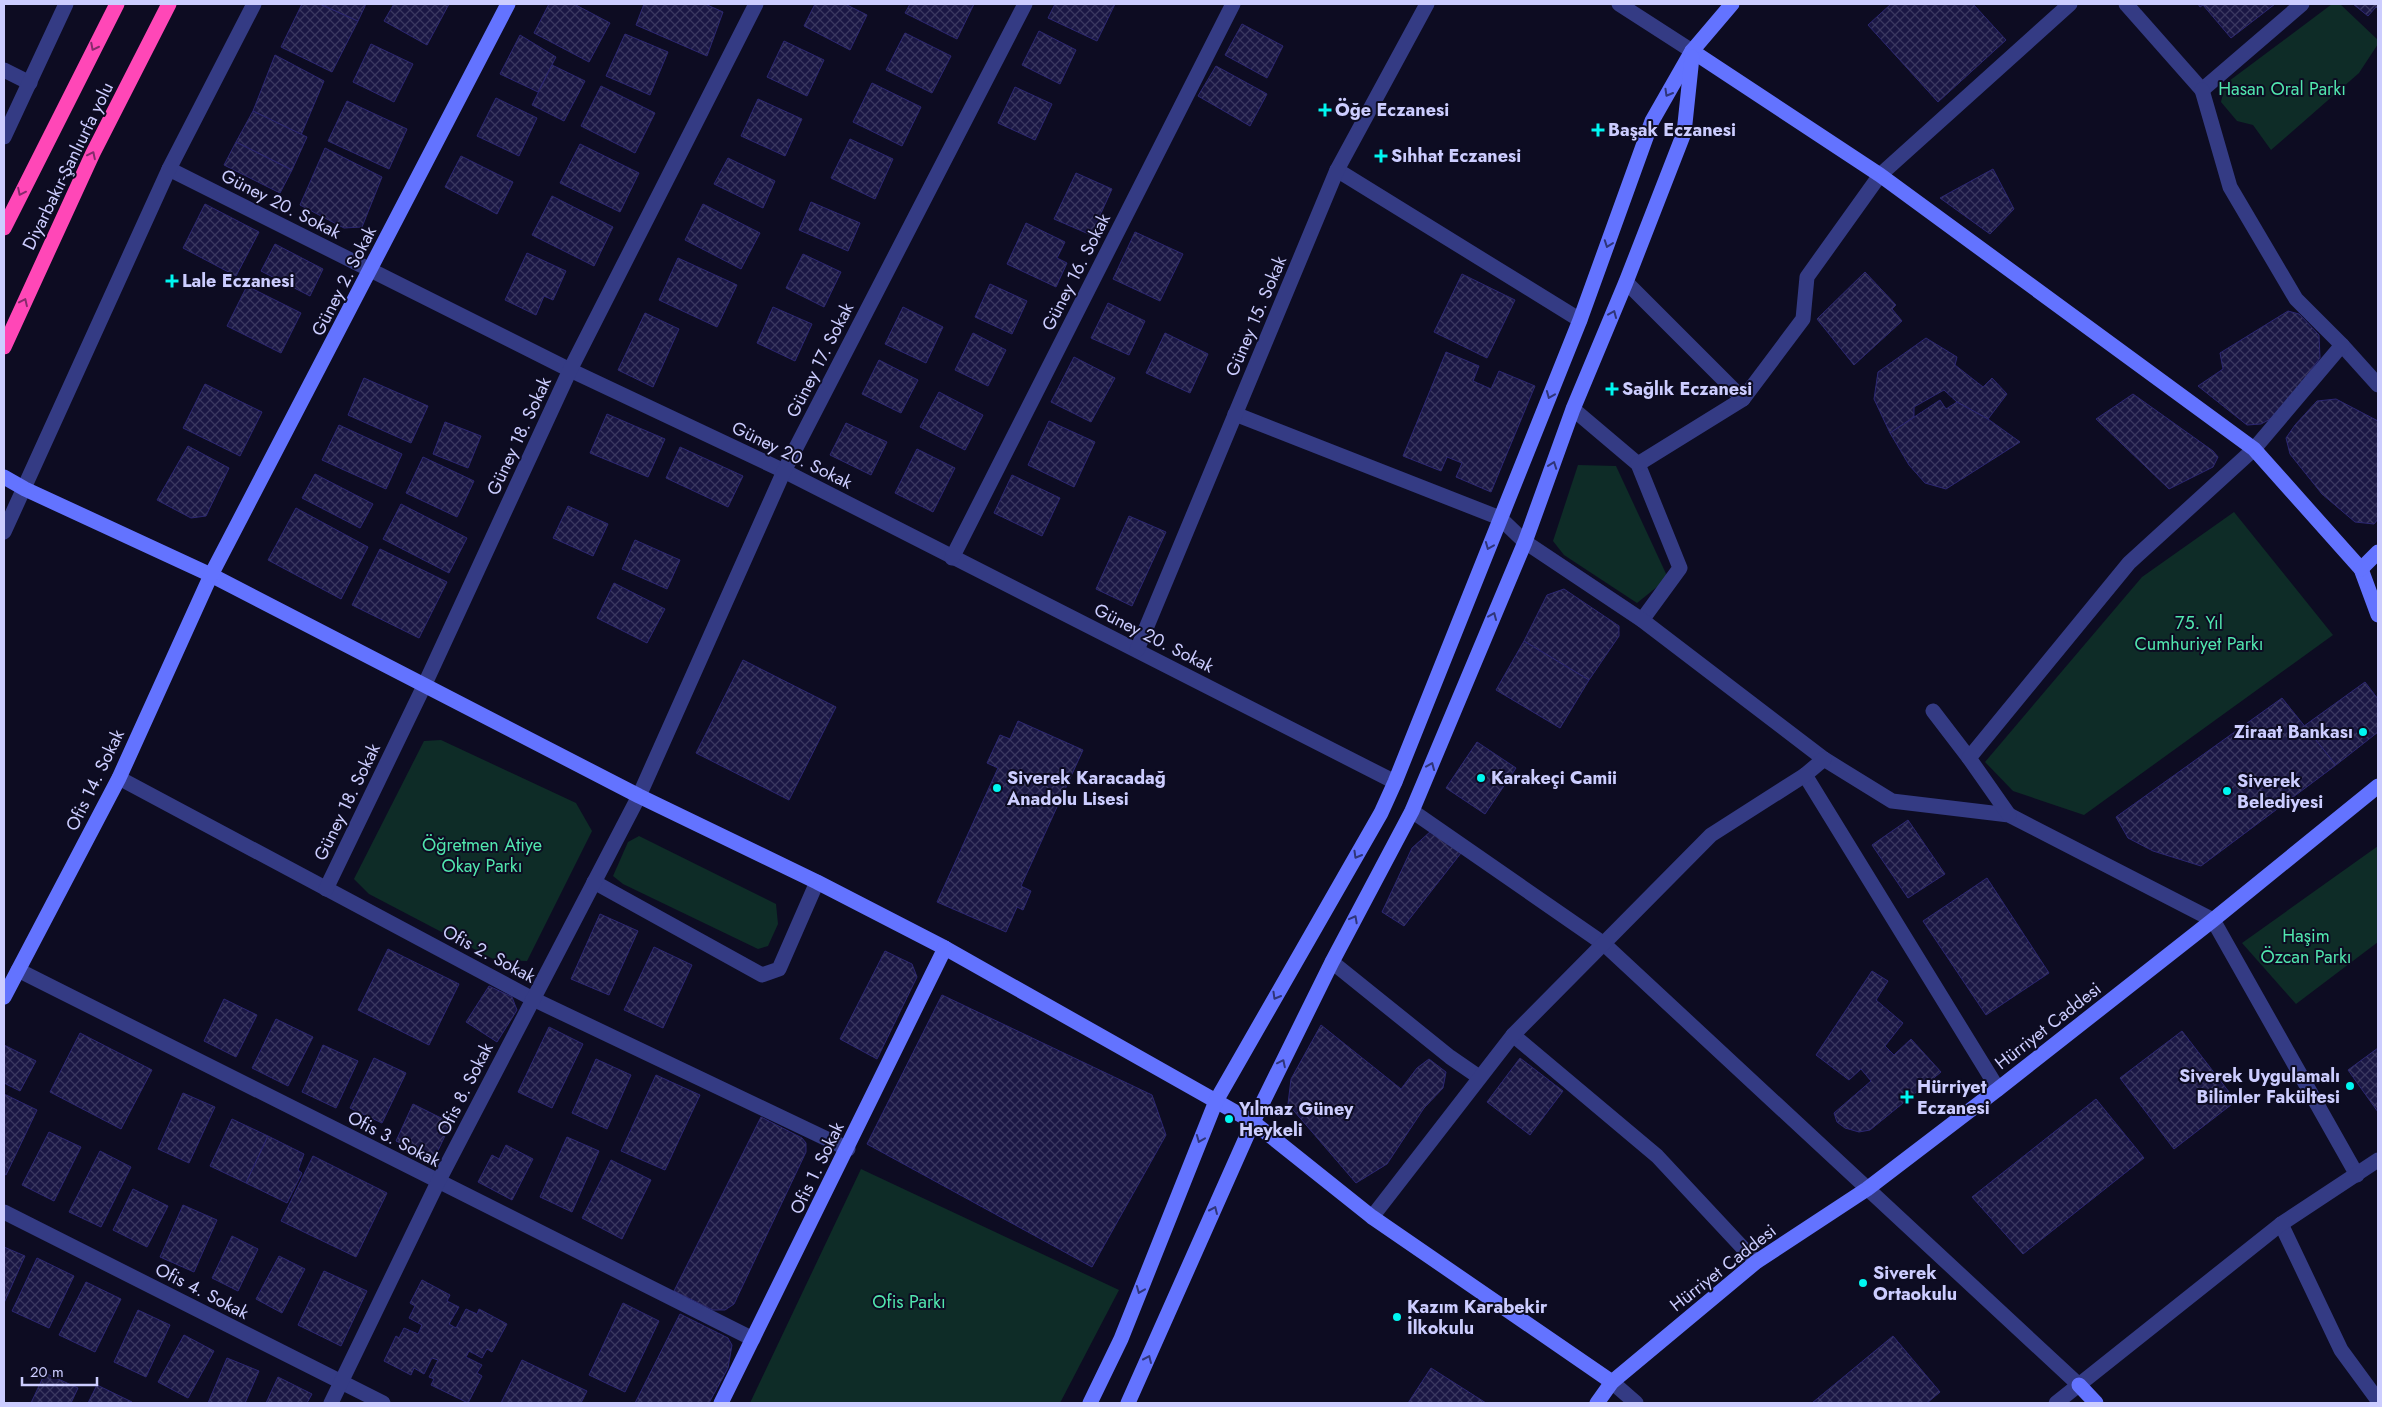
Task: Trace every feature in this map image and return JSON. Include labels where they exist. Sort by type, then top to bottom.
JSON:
[{"type":"highway","name":"Diyarbakır-Şanlıurfa yolu","points":[[4,228],[117,4]]},
{"type":"highway","name":"Diyarbakır-Şanlıurfa yolu","points":[[4,346],[93,153],[169,4]]},
{"type":"street","points":[[4,136],[66,4]]},
{"type":"street","points":[[4,532],[169,169],[254,4]]},
{"type":"street","name":"Güney 2. Sokak","points":[[211,575],[508,4]]},
{"type":"street","name":"Güney 18. Sokak","points":[[326,889],[424,686],[570,370],[756,4]]},
{"type":"street","name":"Güney 17. Sokak","points":[[639,796],[784,471],[1025,4]]},
{"type":"street","name":"Güney 16. Sokak","points":[[952,558],[1233,4]]},
{"type":"street","name":"Güney 15. Sokak","points":[[1137,650],[1337,170],[1427,4]]},
{"type":"street","points":[[1619,4],[1880,175],[2254,449],[2361,569],[2378,615]]},
{"type":"street","points":[[1090,1403],[1121,1339],[1216,1101],[1382,813],[1580,320],[1652,121],[1692,51],[1732,4]]},
{"type":"street","points":[[1638,464],[1744,399],[1803,318],[1807,277],[1880,175],[2070,4]]},
{"type":"street","points":[[2126,4],[2202,90],[2230,187],[2296,299],[2342,345],[2378,385]]},
{"type":"street","points":[[2202,90],[2302,4]]},
{"type":"street","points":[[1128,1403],[1253,1122],[1332,962],[1412,811],[1525,542],[1573,409],[1626,282],[1684,133],[1692,51]]},
{"type":"street","points":[[4,70],[30,83]]},
{"type":"street","name":"Güney 20. Sokak","points":[[169,169],[570,370],[784,471],[1395,782]]},
{"type":"street","points":[[1337,170],[1580,320]]},
{"type":"street","points":[[1626,282],[1744,399]]},
{"type":"street","points":[[1969,758],[2129,563],[2254,449],[2342,345]]},
{"type":"street","points":[[1573,409],[1638,464],[1680,568],[1642,620]]},
{"type":"street","points":[[1235,414],[1500,518],[1525,542],[1642,620],[1824,759],[1892,801],[2010,815],[2213,920],[2357,1175]]},
{"type":"street","points":[[4,477],[25,489],[211,575],[639,796],[817,882],[945,948],[1216,1101],[1253,1122],[1372,1217],[1612,1382],[1636,1403]]},
{"type":"street","points":[[2361,569],[2378,552]]},
{"type":"street","name":"Ofis 14. Sokak","points":[[4,997],[119,778],[211,575]]},
{"type":"street","points":[[1933,712],[2010,815]]},
{"type":"street","points":[[1372,1217],[1513,1034],[1711,835],[1805,775],[1824,759]]},
{"type":"street","points":[[1805,775],[1998,1089]]},
{"type":"street","name":"Ofis 2. Sokak","points":[[119,778],[533,998],[848,1149]]},
{"type":"street","name":"Hürriyet Caddesi","points":[[1597,1403],[1612,1382],[1756,1262],[1867,1189],[1998,1089],[2213,920],[2378,786]]},
{"type":"street","name":"Ofis 8. Sokak","points":[[331,1403],[438,1182],[639,796]]},
{"type":"street","points":[[1412,811],[1604,944],[2079,1385],[2096,1403]]},
{"type":"street","points":[[594,882],[762,975],[779,969],[817,882]]},
{"type":"street","name":"Ofis 1. Sokak","points":[[721,1403],[848,1149],[945,948]]},
{"type":"street","points":[[1332,962],[1450,1057],[1479,1077]]},
{"type":"street","name":"Ofis 3. Sokak","points":[[18,970],[438,1182],[754,1338]]},
{"type":"street","points":[[1513,1034],[1657,1156],[1756,1262]]},
{"type":"street","points":[[2056,1403],[2281,1224],[2378,1160]]},
{"type":"street","name":"Ofis 4. Sokak","points":[[4,1212],[383,1403]]},
{"type":"street","points":[[2281,1224],[2341,1350],[2377,1400]]},
{"type":"green space","name":"Hasan Oral Parkı","points":[[2332,4],[2340,4],[2378,40],[2378,44],[2359,73],[2271,150],[2253,125],[2237,121],[2221,102],[2225,84]]},
{"type":"green space","points":[[1578,465],[1616,466],[1668,578],[1637,603],[1564,555],[1553,541]]},
{"type":"green space","name":"75. Yıl Cumhuriyet Parkı","points":[[2234,512],[2333,635],[2084,815],[2013,791],[1985,762],[2142,577]]},
{"type":"green space","name":"Öğretmen Atiye Okay Parkı","points":[[441,740],[576,803],[592,831],[527,961],[495,960],[369,894],[354,879],[424,741]]},
{"type":"green space","points":[[639,836],[776,904],[778,924],[768,946],[758,949],[623,884],[613,876],[628,842]]},
{"type":"green space","name":"Haşim Özcan Parkı","points":[[2378,846],[2378,942],[2296,1004],[2242,943]]},
{"type":"green space","name":"Ofis Parkı","points":[[861,1169],[1119,1290],[1060,1403],[750,1403]]},
{"type":"building","points":[[302,4],[320,4],[358,21],[332,72],[281,47]]},
{"type":"building","points":[[320,4],[366,4],[358,21]]},
{"type":"building","points":[[394,4],[449,4],[427,45],[384,21]]},
{"type":"building","points":[[549,4],[574,4],[610,23],[589,62],[534,33]]},
{"type":"building","points":[[644,4],[705,4],[723,12],[707,56],[636,25]]},
{"type":"building","points":[[815,4],[845,4],[867,15],[850,50],[804,26]]},
{"type":"building","points":[[910,4],[974,4],[957,39],[905,13]]},
{"type":"building","points":[[1055,4],[1115,4],[1097,41],[1048,18]]},
{"type":"building","points":[[1891,4],[1973,4],[2006,40],[1938,102],[1868,25]]},
{"type":"building","points":[[2198,4],[2275,4],[2231,38],[2203,5],[2200,7]]},
{"type":"building","points":[[2353,4],[2378,4],[2378,9],[2376,7],[2368,16]]},
{"type":"building","points":[[1242,24],[1283,46],[1267,78],[1225,55]]},
{"type":"building","points":[[1039,31],[1076,50],[1060,84],[1022,65]]},
{"type":"building","points":[[905,33],[951,56],[932,93],[886,70]]},
{"type":"building","points":[[625,34],[668,52],[650,95],[606,76]]},
{"type":"building","points":[[520,35],[556,57],[538,92],[500,74]]},
{"type":"building","points":[[784,41],[824,60],[807,96],[767,77]]},
{"type":"building","points":[[371,44],[413,64],[394,102],[353,82]]},
{"type":"building","points":[[275,55],[324,81],[301,135],[253,111]]},
{"type":"building","points":[[552,65],[585,81],[564,121],[532,105]]},
{"type":"building","points":[[1216,66],[1267,94],[1250,126],[1198,96]]},
{"type":"building","points":[[872,83],[921,107],[902,146],[853,122]]},
{"type":"building","points":[[601,86],[655,113],[635,153],[581,126]]},
{"type":"building","points":[[1015,87],[1052,104],[1035,140],[998,123]]},
{"type":"building","points":[[496,98],[537,118],[519,156],[477,136]]},
{"type":"building","points":[[758,99],[802,119],[785,156],[741,136]]},
{"type":"building","points":[[347,101],[407,129],[389,169],[328,141]]},
{"type":"building","points":[[253,111],[307,137],[292,170],[236,142]]},
{"type":"building","points":[[850,139],[893,159],[875,199],[831,178]]},
{"type":"building","points":[[236,142],[292,170],[280,193],[224,165]]},
{"type":"building","points":[[580,144],[639,173],[620,212],[560,183]]},
{"type":"building","points":[[325,148],[382,177],[362,227],[344,228],[300,205]]},
{"type":"building","points":[[461,156],[513,182],[497,214],[445,187]]},
{"type":"building","points":[[728,158],[775,181],[763,208],[714,184]]},
{"type":"building","points":[[1993,169],[2014,209],[1990,234],[1940,198]]},
{"type":"building","points":[[1076,173],[1112,189],[1091,235],[1054,219]]},
{"type":"building","points":[[552,196],[613,227],[594,266],[532,235]]},
{"type":"building","points":[[811,202],[860,223],[848,251],[799,230]]},
{"type":"building","points":[[205,204],[259,232],[236,276],[183,248]]},
{"type":"building","points":[[703,204],[760,233],[741,269],[685,240]]},
{"type":"building","points":[[1026,223],[1065,242],[1057,258],[1067,263],[1056,287],[1007,264]]},
{"type":"building","points":[[1135,232],[1183,254],[1160,301],[1113,279]]},
{"type":"building","points":[[275,244],[323,269],[310,296],[261,271]]},
{"type":"building","points":[[527,253],[566,271],[553,300],[544,296],[536,315],[505,300]]},
{"type":"building","points":[[803,254],[841,272],[824,307],[786,288]]},
{"type":"building","points":[[678,258],[737,285],[717,327],[659,300]]},
{"type":"building","points":[[1865,272],[1896,305],[1892,309],[1902,321],[1854,365],[1817,319]]},
{"type":"building","points":[[1462,274],[1515,300],[1487,358],[1434,332]]},
{"type":"building","points":[[990,284],[1027,301],[1012,334],[975,317]]},
{"type":"building","points":[[247,286],[301,313],[281,353],[227,326]]},
{"type":"building","points":[[1108,303],[1145,321],[1129,355],[1091,338]]},
{"type":"building","points":[[773,307],[812,324],[795,361],[757,343]]},
{"type":"building","points":[[903,307],[943,327],[926,363],[885,344]]},
{"type":"building","points":[[2288,311],[2299,314],[2319,335],[2320,358],[2276,416],[2261,424],[2247,425],[2198,386],[2223,369],[2220,353]]},
{"type":"building","points":[[645,313],[679,329],[653,387],[618,370]]},
{"type":"building","points":[[973,333],[1006,350],[988,386],[955,370]]},
{"type":"building","points":[[1165,333],[1208,354],[1190,393],[1146,373]]},
{"type":"building","points":[[1926,338],[1957,357],[1955,365],[1983,387],[1992,378],[2007,394],[1988,419],[1957,402],[1944,390],[1914,407],[1914,417],[1890,433],[1874,399],[1878,372]]},
{"type":"building","points":[[1446,352],[1479,366],[1473,381],[1491,389],[1499,371],[1535,386],[1491,492],[1456,477],[1462,463],[1447,457],[1441,471],[1403,456]]},
{"type":"building","points":[[1074,357],[1115,378],[1091,422],[1051,402]]},
{"type":"building","points":[[879,360],[918,380],[901,413],[862,394]]},
{"type":"building","points":[[364,378],[428,406],[411,443],[348,415]]},
{"type":"building","points":[[205,384],[262,412],[240,456],[183,428]]},
{"type":"building","points":[[939,392],[983,415],[965,450],[920,427]]},
{"type":"building","points":[[2133,394],[2213,451],[2218,457],[2213,467],[2169,489],[2096,419]]},
{"type":"building","points":[[2336,399],[2378,421],[2378,519],[2374,524],[2355,522],[2322,494],[2290,454],[2286,438],[2295,425],[2317,401]]},
{"type":"building","points":[[1940,400],[1946,409],[1957,402],[1988,419],[2020,442],[1946,489],[1925,483],[1909,465],[1890,433]]},
{"type":"building","points":[[607,414],[665,439],[648,477],[590,453]]},
{"type":"building","points":[[1049,421],[1095,442],[1074,487],[1028,465]]},
{"type":"building","points":[[445,422],[481,436],[468,468],[433,454]]},
{"type":"building","points":[[846,423],[887,442],[871,475],[830,455]]},
{"type":"building","points":[[339,425],[402,454],[386,489],[322,460]]},
{"type":"building","points":[[188,446],[229,468],[206,516],[191,518],[157,500]]},
{"type":"building","points":[[680,447],[743,476],[728,507],[666,478]]},
{"type":"building","points":[[917,449],[955,468],[933,512],[895,493]]},
{"type":"building","points":[[423,457],[474,481],[457,517],[406,493]]},
{"type":"building","points":[[315,474],[373,504],[360,528],[302,498]]},
{"type":"building","points":[[1012,475],[1060,498],[1042,536],[994,513]]},
{"type":"building","points":[[401,504],[467,538],[449,573],[383,539]]},
{"type":"building","points":[[568,506],[608,524],[593,556],[553,538]]},
{"type":"building","points":[[296,508],[368,547],[341,599],[268,560]]},
{"type":"building","points":[[1129,516],[1166,532],[1132,606],[1096,589]]},
{"type":"building","points":[[635,540],[680,560],[667,589],[622,569]]},
{"type":"building","points":[[380,549],[447,582],[419,638],[352,605]]},
{"type":"building","points":[[614,583],[665,609],[647,643],[597,618]]},
{"type":"building","points":[[1564,589],[1619,626],[1619,636],[1589,680],[1524,641],[1547,595]]},
{"type":"building","points":[[1524,641],[1589,680],[1560,728],[1496,690]]},
{"type":"building","points":[[743,660],[836,707],[789,800],[696,753]]},
{"type":"building","points":[[2365,682],[2378,699],[2378,732],[2336,765],[2304,726]]},
{"type":"building","name":"Siverek Belediyesi","points":[[2282,698],[2336,765],[2201,866],[2153,851],[2128,838],[2116,817]]},
{"type":"building","points":[[1018,721],[1083,750],[1021,886],[1031,891],[1023,910],[1017,907],[1006,932],[937,902],[998,768],[987,763],[1000,735],[1010,739]]},
{"type":"building","name":"Karakeçi Camii","points":[[1477,742],[1516,768],[1485,814],[1446,788]]},
{"type":"building","points":[[1908,820],[1945,874],[1908,898],[1872,845]]},
{"type":"building","points":[[1431,831],[1461,853],[1404,926],[1382,912],[1412,848]]},
{"type":"building","points":[[1987,878],[2049,973],[1986,1015],[1923,921]]},
{"type":"building","points":[[600,914],[638,931],[609,995],[571,979]]},
{"type":"building","points":[[654,947],[692,965],[663,1028],[624,1010]]},
{"type":"building","points":[[388,949],[459,984],[429,1045],[358,1010]]},
{"type":"building","points":[[885,951],[912,964],[917,977],[877,1059],[840,1039]]},
{"type":"building","points":[[1872,971],[1888,981],[1876,1000],[1903,1023],[1885,1046],[1894,1055],[1911,1039],[1941,1072],[1870,1130],[1859,1132],[1845,1128],[1837,1122],[1834,1113],[1871,1081],[1861,1069],[1849,1080],[1816,1055]]},
{"type":"building","points":[[489,986],[512,997],[517,1010],[497,1042],[466,1022]]},
{"type":"building","points":[[942,995],[1152,1095],[1166,1135],[1092,1267],[867,1144]]},
{"type":"building","points":[[224,999],[257,1015],[236,1057],[204,1041]]},
{"type":"building","points":[[276,1019],[313,1037],[288,1086],[252,1068]]},
{"type":"building","points":[[1321,1025],[1401,1089],[1417,1068],[1429,1059],[1446,1072],[1443,1088],[1424,1108],[1387,1164],[1356,1183],[1288,1104],[1291,1079]]},
{"type":"building","points":[[549,1027],[583,1044],[552,1108],[518,1092]]},
{"type":"building","points":[[2182,1031],[2236,1101],[2174,1149],[2120,1078]]},
{"type":"building","points":[[80,1033],[152,1070],[121,1129],[50,1092]]},
{"type":"building","points":[[4,1045],[36,1061],[20,1091],[4,1083]]},
{"type":"building","points":[[323,1045],[358,1061],[336,1108],[302,1092]]},
{"type":"building","points":[[2378,1048],[2378,1112],[2348,1070]]},
{"type":"building","points":[[374,1058],[406,1073],[382,1123],[350,1108]]},
{"type":"building","points":[[1520,1058],[1563,1091],[1530,1135],[1487,1102]]},
{"type":"building","points":[[596,1059],[631,1075],[607,1129],[572,1113]]},
{"type":"building","points":[[656,1075],[700,1095],[665,1170],[621,1151]]},
{"type":"building","points":[[183,1093],[215,1107],[189,1163],[158,1149]]},
{"type":"building","points":[[4,1094],[37,1110],[6,1175],[4,1174]]},
{"type":"building","points":[[2096,1099],[2144,1158],[2023,1254],[1972,1197]]},
{"type":"building","points":[[413,1104],[451,1123],[434,1159],[396,1141]]},
{"type":"building","points":[[761,1117],[802,1138],[806,1143],[806,1152],[734,1304],[725,1310],[713,1310],[674,1291]]},
{"type":"building","points":[[232,1119],[268,1136],[246,1183],[210,1166]]},
{"type":"building","points":[[49,1132],[81,1147],[54,1201],[22,1185]]},
{"type":"building","points":[[268,1136],[304,1154],[298,1170],[302,1173],[287,1203],[246,1183]]},
{"type":"building","points":[[567,1137],[599,1151],[572,1212],[540,1197]]},
{"type":"building","points":[[506,1145],[533,1159],[512,1200],[478,1182],[492,1155],[499,1159]]},
{"type":"building","points":[[100,1151],[131,1167],[101,1227],[69,1212]]},
{"type":"building","points":[[313,1156],[387,1193],[356,1257],[281,1221]]},
{"type":"building","points":[[611,1160],[651,1180],[622,1239],[582,1218]]},
{"type":"building","points":[[133,1189],[168,1206],[147,1247],[113,1230]]},
{"type":"building","points":[[183,1205],[217,1220],[194,1272],[160,1257]]},
{"type":"building","points":[[232,1236],[258,1249],[238,1291],[212,1278]]},
{"type":"building","points":[[4,1247],[25,1256],[4,1303]]},
{"type":"building","points":[[279,1256],[305,1269],[282,1313],[256,1299]]},
{"type":"building","points":[[37,1258],[74,1276],[49,1328],[12,1311]]},
{"type":"building","points":[[324,1271],[367,1291],[341,1346],[298,1325]]},
{"type":"building","points":[[422,1280],[450,1295],[447,1301],[459,1307],[449,1324],[456,1328],[466,1309],[477,1314],[479,1309],[507,1324],[492,1352],[487,1349],[482,1358],[469,1351],[466,1357],[482,1365],[477,1373],[482,1376],[468,1403],[431,1385],[434,1379],[429,1377],[438,1360],[432,1358],[424,1374],[414,1368],[411,1375],[384,1361],[396,1336],[399,1338],[404,1328],[418,1334],[422,1325],[409,1318],[415,1306],[410,1303]]},
{"type":"building","points":[[86,1282],[121,1299],[95,1352],[59,1335]]},
{"type":"building","points":[[623,1303],[659,1321],[625,1392],[589,1375]]},
{"type":"building","points":[[138,1310],[170,1325],[146,1377],[114,1362]]},
{"type":"building","points":[[680,1314],[728,1338],[732,1345],[728,1368],[709,1403],[635,1403]]},
{"type":"building","points":[[184,1335],[214,1351],[188,1398],[158,1382]]},
{"type":"building","points":[[1893,1336],[1940,1392],[1927,1403],[1812,1403]]},
{"type":"building","points":[[227,1358],[259,1371],[245,1403],[208,1403]]},
{"type":"building","points":[[522,1360],[587,1391],[581,1403],[501,1403]]},
{"type":"building","points":[[1431,1368],[1486,1403],[1408,1403]]},
{"type":"building","points":[[45,1373],[78,1388],[71,1403],[31,1403]]},
{"type":"building","points":[[278,1377],[312,1394],[307,1403],[266,1403]]},
{"type":"building","points":[[97,1385],[132,1402],[88,1403]]},
{"type":"place","name":"Öğe Eczanesi","points":[[1325,110]]},
{"type":"place","name":"Başak Eczanesi","points":[[1598,130]]},
{"type":"place","name":"Sıhhat Eczanesi","points":[[1381,156]]},
{"type":"place","name":"Lale Eczanesi","points":[[172,281]]},
{"type":"place","name":"Sağlık Eczanesi","points":[[1612,389]]},
{"type":"place","name":"Ziraat Bankası","points":[[2363,732]]},
{"type":"place","name":"Karakeçi Camii","points":[[1481,778]]},
{"type":"place","name":"Siverek Karacadağ Anadolu Lisesi","points":[[997,788]]},
{"type":"place","name":"Siverek Belediyesi","points":[[2227,791]]},
{"type":"place","name":"Siverek Uygulamalı Bilimler Fakültesi","points":[[2350,1086]]},
{"type":"place","name":"Hürriyet Eczanesi","points":[[1907,1097]]},
{"type":"place","name":"Yılmaz Güney Heykeli","points":[[1229,1119]]},
{"type":"place","name":"Siverek Ortaokulu","points":[[1863,1283]]},
{"type":"place","name":"Kazım Karabekir İlkokulu","points":[[1397,1317]]}]
